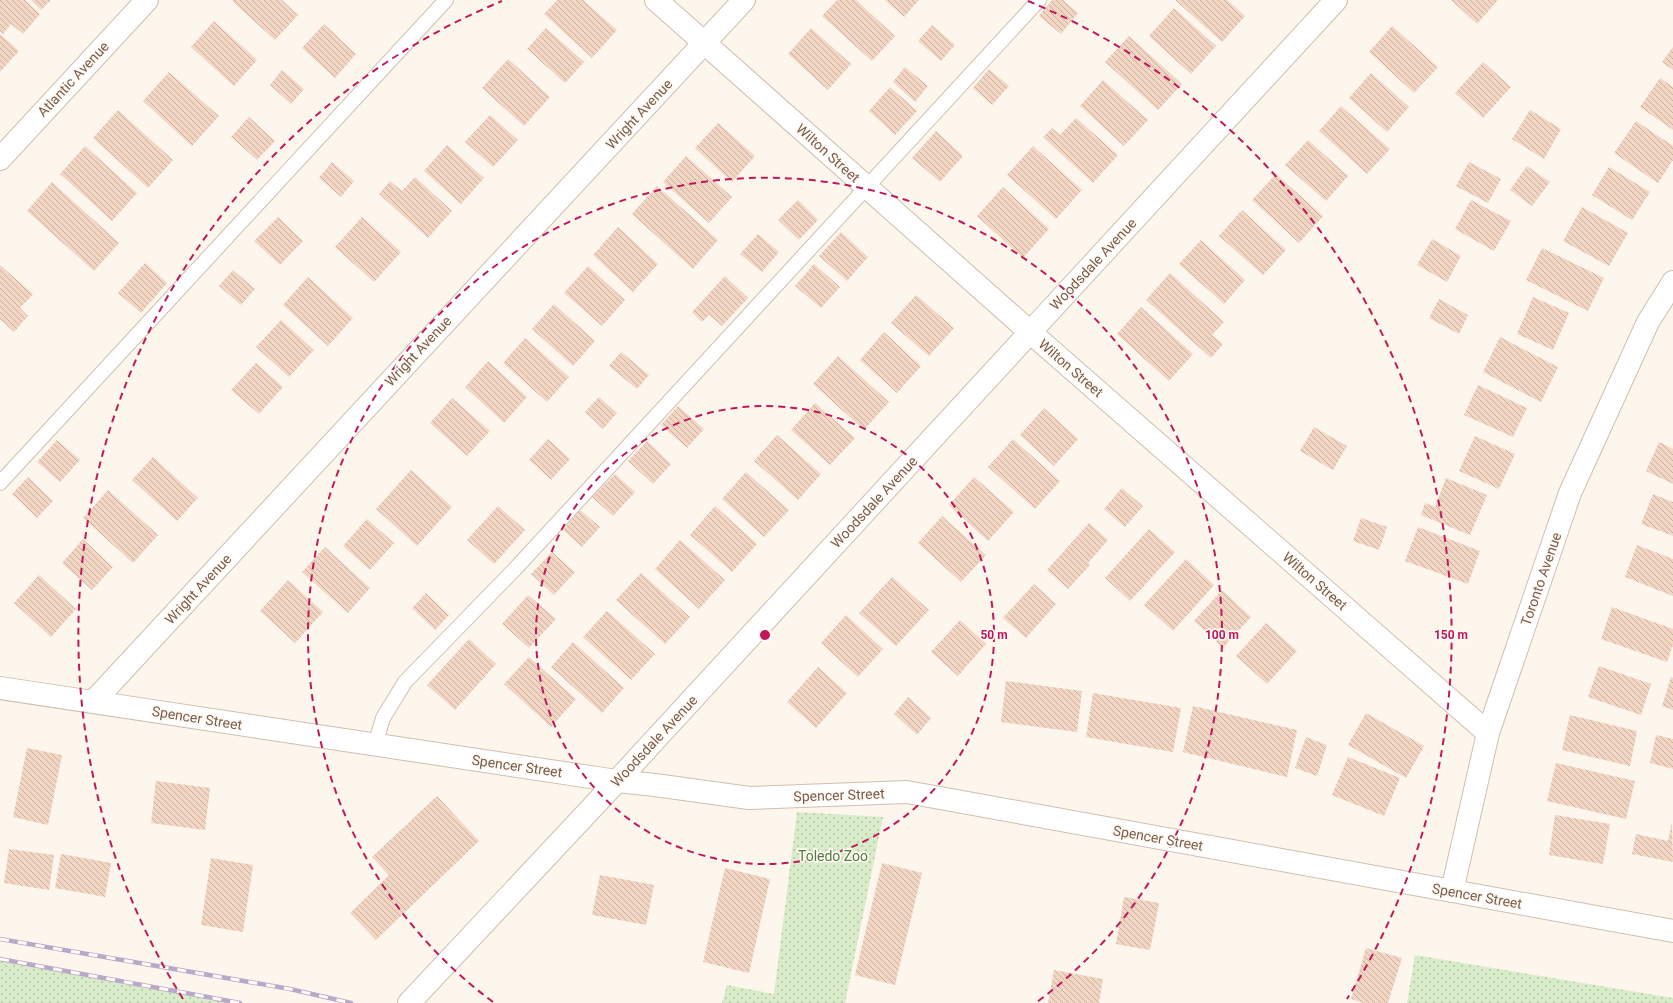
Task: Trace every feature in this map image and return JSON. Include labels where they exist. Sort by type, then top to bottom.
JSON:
[{"type":"street","name":"Atlantic Avenue","points":[[0,159],[147,0]]},
{"type":"street","name":"Wilton Street","points":[[656,0],[1030,332],[1488,733]]},
{"type":"street","name":"Wright Avenue","points":[[93,702],[744,0]]},
{"type":"street","name":"Woodsdale Avenue","points":[[409,1003],[617,782],[1336,0]]},
{"type":"street","name":"Toronto Avenue","points":[[1452,891],[1488,733],[1570,493],[1648,322],[1673,282]]},
{"type":"street","name":"Spencer Street","points":[[0,688],[617,782],[749,798],[907,792],[1673,931]]},
{"type":"lane","points":[[0,483],[446,0]]},
{"type":"lane","points":[[375,745],[383,718],[405,682],[515,569],[1039,0]]},
{"type":"green space","name":"Toledo Zoo","points":[[797,812],[883,817],[845,1003],[722,1003],[727,985],[774,994]]},
{"type":"green space","points":[[1415,955],[1673,998],[1673,1003],[1407,1003]]},
{"type":"green space","points":[[0,959],[208,997],[236,1003],[0,1003]]},
{"type":"building","points":[[0,0],[25,0],[40,14],[23,34],[11,24],[3,34],[0,31]]},
{"type":"building","points":[[31,0],[51,0],[41,10]]},
{"type":"building","points":[[282,0],[298,15],[275,40],[232,1]]},
{"type":"building","points":[[557,0],[583,0],[617,30],[592,58],[544,14]]},
{"type":"building","points":[[837,0],[856,0],[895,36],[872,61],[822,16]]},
{"type":"building","points":[[885,0],[919,0],[904,17]]},
{"type":"building","points":[[1052,0],[1063,0],[1078,13],[1061,34],[1039,16]]},
{"type":"building","points":[[1175,0],[1227,0],[1245,16],[1222,42]]},
{"type":"building","points":[[1451,0],[1498,0],[1477,24]]},
{"type":"building","points":[[1174,8],[1216,46],[1191,74],[1149,36]]},
{"type":"building","points":[[214,21],[257,60],[234,86],[191,47]]},
{"type":"building","points":[[324,24],[356,54],[335,78],[302,48]]},
{"type":"building","points":[[932,25],[955,45],[941,61],[918,41]]},
{"type":"building","points":[[1392,26],[1438,67],[1414,93],[1369,52]]},
{"type":"building","points":[[546,28],[584,62],[565,83],[527,49]]},
{"type":"building","points":[[811,28],[851,64],[828,90],[788,54]]},
{"type":"building","points":[[0,34],[19,51],[0,72]]},
{"type":"building","points":[[1129,36],[1182,84],[1158,110],[1105,62]]},
{"type":"building","points":[[1673,47],[1673,70],[1662,62]]},
{"type":"building","points":[[508,59],[550,97],[524,126],[482,88]]},
{"type":"building","points":[[1483,62],[1511,87],[1483,118],[1455,93]]},
{"type":"building","points":[[905,67],[928,86],[915,102],[893,82]]},
{"type":"building","points":[[989,69],[1009,86],[992,105],[973,88]]},
{"type":"building","points":[[282,70],[304,89],[291,104],[270,85]]},
{"type":"building","points":[[169,72],[219,116],[192,146],[143,101]]},
{"type":"building","points":[[1371,73],[1409,107],[1387,132],[1349,98]]},
{"type":"building","points":[[1660,78],[1673,87],[1673,130],[1640,107]]},
{"type":"building","points":[[1103,80],[1148,120],[1124,146],[1080,106]]},
{"type":"building","points":[[890,87],[917,111],[895,135],[869,111]]},
{"type":"building","points":[[1341,106],[1390,149],[1367,174],[1319,131]]},
{"type":"building","points":[[118,110],[173,160],[148,188],[93,138]]},
{"type":"building","points":[[1530,110],[1561,129],[1544,159],[1512,139]]},
{"type":"building","points":[[490,115],[518,140],[493,167],[465,142]]},
{"type":"building","points":[[249,117],[275,141],[257,160],[231,137]]},
{"type":"building","points":[[1076,118],[1118,155],[1093,183],[1043,137],[1052,128],[1060,135]]},
{"type":"building","points":[[1636,121],[1673,146],[1673,160],[1658,183],[1614,153]]},
{"type":"building","points":[[718,123],[755,156],[732,182],[695,148]]},
{"type":"building","points":[[936,131],[963,156],[940,182],[912,158]]},
{"type":"building","points":[[1308,140],[1348,176],[1326,201],[1285,165]]},
{"type":"building","points":[[447,145],[484,178],[461,204],[424,171]]},
{"type":"building","points":[[85,146],[137,193],[112,221],[60,174]]},
{"type":"building","points":[[1033,146],[1082,190],[1056,219],[1007,175]]},
{"type":"building","points":[[686,156],[732,197],[709,223],[663,182]]},
{"type":"building","points":[[332,162],[354,181],[341,197],[319,178]]},
{"type":"building","points":[[1469,162],[1501,179],[1488,203],[1456,186]]},
{"type":"building","points":[[1527,166],[1550,182],[1532,206],[1510,190]]},
{"type":"building","points":[[1609,167],[1650,192],[1632,220],[1592,195]]},
{"type":"building","points":[[1276,174],[1323,216],[1299,243],[1252,200]]},
{"type":"building","points":[[415,177],[452,211],[428,238],[379,194],[390,181],[402,191]]},
{"type":"building","points":[[52,182],[119,243],[94,271],[27,211]]},
{"type":"building","points":[[657,186],[718,240],[693,269],[632,214]]},
{"type":"building","points":[[1003,187],[1049,229],[1023,258],[977,216]]},
{"type":"building","points":[[798,200],[818,220],[799,240],[778,220]]},
{"type":"building","points":[[1471,200],[1511,221],[1494,251],[1455,229]]},
{"type":"building","points":[[1582,207],[1628,233],[1609,266],[1563,241]]},
{"type":"building","points":[[1242,210],[1286,250],[1263,275],[1219,236]]},
{"type":"building","points":[[278,217],[303,241],[280,265],[254,241]]},
{"type":"building","points":[[362,217],[401,252],[374,282],[335,247]]},
{"type":"building","points":[[618,227],[658,264],[633,292],[593,255]]},
{"type":"building","points":[[841,232],[868,257],[847,281],[819,256]]},
{"type":"building","points":[[758,234],[779,252],[762,272],[740,254]]},
{"type":"building","points":[[1432,239],[1461,256],[1447,282],[1417,265]]},
{"type":"building","points":[[1201,240],[1245,280],[1224,304],[1179,264]]},
{"type":"building","points":[[1542,248],[1604,278],[1588,311],[1526,280]]},
{"type":"building","points":[[145,263],[167,283],[141,313],[118,293]]},
{"type":"building","points":[[814,264],[840,287],[821,308],[795,286]]},
{"type":"building","points":[[0,265],[33,294],[20,308],[28,316],[14,332],[0,319]]},
{"type":"building","points":[[588,266],[625,300],[602,326],[564,293]]},
{"type":"building","points":[[233,270],[255,289],[241,305],[219,286]]},
{"type":"building","points":[[1170,273],[1224,322],[1212,335],[1223,344],[1211,358],[1146,300]]},
{"type":"building","points":[[725,276],[748,298],[722,326],[709,315],[702,322],[692,312]]},
{"type":"building","points":[[308,277],[353,318],[328,346],[283,305]]},
{"type":"building","points":[[916,295],[954,328],[929,356],[891,323]]},
{"type":"building","points":[[1533,297],[1569,313],[1553,350],[1517,334]]},
{"type":"building","points":[[1439,299],[1468,315],[1459,334],[1429,318]]},
{"type":"building","points":[[554,304],[595,341],[573,366],[532,329]]},
{"type":"building","points":[[1141,307],[1193,354],[1169,381],[1117,334]]},
{"type":"building","points":[[281,320],[314,350],[289,377],[256,347]]},
{"type":"building","points":[[884,332],[921,366],[897,393],[860,360]]},
{"type":"building","points":[[1500,337],[1558,367],[1541,402],[1483,372]]},
{"type":"building","points":[[525,338],[569,377],[547,402],[503,363]]},
{"type":"building","points":[[621,352],[649,375],[637,389],[609,366]]},
{"type":"building","points":[[838,356],[889,402],[864,430],[813,384]]},
{"type":"building","points":[[488,361],[527,397],[504,423],[465,387]]},
{"type":"building","points":[[256,363],[283,387],[259,414],[231,390]]},
{"type":"building","points":[[1478,385],[1527,408],[1513,437],[1464,415]]},
{"type":"building","points":[[599,397],[617,413],[603,429],[585,412]]},
{"type":"building","points":[[452,398],[490,431],[467,456],[430,423]]},
{"type":"building","points":[[815,403],[855,438],[830,465],[791,430]]},
{"type":"building","points":[[678,406],[704,429],[687,448],[661,425]]},
{"type":"building","points":[[1044,408],[1078,439],[1054,466],[1020,435]]},
{"type":"building","points":[[1314,427],[1347,446],[1333,470],[1300,451]]},
{"type":"building","points":[[777,435],[821,474],[798,500],[754,461]]},
{"type":"building","points":[[1475,436],[1515,454],[1499,489],[1459,471]]},
{"type":"building","points":[[548,439],[570,459],[551,480],[529,460]]},
{"type":"building","points":[[1013,439],[1060,481],[1035,509],[988,467]]},
{"type":"building","points":[[57,440],[80,460],[60,482],[37,462]]},
{"type":"building","points":[[647,441],[671,464],[653,484],[628,461]]},
{"type":"building","points":[[1659,442],[1673,449],[1673,484],[1646,471]]},
{"type":"building","points":[[153,457],[198,498],[177,521],[132,480]]},
{"type":"building","points":[[411,470],[452,507],[417,546],[376,509]]},
{"type":"building","points":[[746,472],[789,510],[764,537],[722,499]]},
{"type":"building","points":[[615,474],[635,492],[613,516],[592,497]]},
{"type":"building","points":[[28,477],[53,501],[37,518],[12,494]]},
{"type":"building","points":[[974,477],[1014,512],[988,541],[949,505]]},
{"type":"building","points":[[1446,478],[1487,495],[1470,535],[1421,515],[1425,503],[1435,507]]},
{"type":"building","points":[[1122,488],[1143,506],[1125,527],[1104,509]]},
{"type":"building","points":[[108,490],[158,535],[133,563],[83,518]]},
{"type":"building","points":[[1653,494],[1673,502],[1673,536],[1641,524]]},
{"type":"building","points":[[498,506],[525,530],[494,564],[467,540]]},
{"type":"building","points":[[715,506],[757,544],[732,572],[690,535]]},
{"type":"building","points":[[580,510],[600,527],[582,547],[563,530]]},
{"type":"building","points":[[942,516],[986,555],[961,582],[918,543]]},
{"type":"building","points":[[1361,518],[1387,527],[1379,550],[1353,541]]},
{"type":"building","points":[[367,519],[394,543],[370,570],[343,546]]},
{"type":"building","points":[[1089,523],[1108,540],[1088,563],[1090,565],[1068,589],[1047,570]]},
{"type":"building","points":[[1418,527],[1480,551],[1468,584],[1405,561]]},
{"type":"building","points":[[1149,529],[1175,552],[1130,601],[1105,578]]},
{"type":"building","points":[[83,539],[113,567],[92,590],[62,563]]},
{"type":"building","points":[[680,540],[725,580],[699,609],[655,569]]},
{"type":"building","points":[[1637,545],[1673,559],[1673,596],[1625,577]]},
{"type":"building","points":[[325,547],[370,588],[348,613],[302,572]]},
{"type":"building","points":[[552,552],[575,572],[554,595],[531,574]]},
{"type":"building","points":[[1186,559],[1214,585],[1173,631],[1144,605]]},
{"type":"building","points":[[641,573],[690,617],[665,644],[616,600]]},
{"type":"building","points":[[39,575],[76,609],[51,637],[14,603]]},
{"type":"building","points":[[892,577],[929,610],[896,646],[859,613]]},
{"type":"building","points":[[288,580],[323,612],[295,643],[260,611]]},
{"type":"building","points":[[1034,584],[1056,604],[1026,638],[1003,618]]},
{"type":"building","points":[[1222,590],[1251,617],[1223,648],[1194,621]]},
{"type":"building","points":[[426,593],[449,615],[435,630],[412,608]]},
{"type":"building","points":[[528,595],[556,619],[529,648],[502,624]]},
{"type":"building","points":[[1612,607],[1673,629],[1673,645],[1667,662],[1601,639]]},
{"type":"building","points":[[607,611],[655,654],[631,680],[583,637]]},
{"type":"building","points":[[846,615],[883,649],[858,677],[821,643]]},
{"type":"building","points":[[960,620],[986,644],[958,676],[931,652]]},
{"type":"building","points":[[1266,623],[1297,651],[1267,684],[1236,656]]},
{"type":"building","points":[[469,639],[496,664],[455,710],[427,685]]},
{"type":"building","points":[[573,642],[624,688],[602,713],[551,667]]},
{"type":"building","points":[[529,657],[576,699],[551,727],[504,684]]},
{"type":"building","points":[[1599,666],[1651,684],[1641,715],[1588,697]]},
{"type":"building","points":[[818,667],[847,693],[816,728],[787,702]]},
{"type":"building","points":[[1671,677],[1673,678],[1673,710],[1662,706]]},
{"type":"building","points":[[1006,681],[1082,691],[1077,732],[1001,722]]},
{"type":"building","points":[[1093,693],[1181,708],[1173,752],[1086,737]]},
{"type":"building","points":[[908,697],[931,718],[917,735],[894,714]]},
{"type":"building","points":[[1193,706],[1297,730],[1287,777],[1183,752]]},
{"type":"building","points":[[1366,713],[1424,746],[1406,778],[1348,745]]},
{"type":"building","points":[[1570,715],[1637,731],[1630,766],[1562,750]]},
{"type":"building","points":[[1656,735],[1673,739],[1673,769],[1650,763]]},
{"type":"building","points":[[1306,737],[1327,745],[1317,776],[1295,768]]},
{"type":"building","points":[[27,748],[62,755],[48,825],[13,817]]},
{"type":"building","points":[[1348,757],[1400,778],[1384,816],[1332,795]]},
{"type":"building","points":[[1556,763],[1635,781],[1626,819],[1547,801]]},
{"type":"building","points":[[156,781],[210,788],[205,830],[151,823]]},
{"type":"building","points":[[437,796],[479,841],[376,940],[350,913],[389,875],[372,857]]},
{"type":"building","points":[[1555,815],[1610,824],[1603,864],[1549,855]]},
{"type":"building","points":[[1672,822],[1673,862],[1632,854],[1636,834],[1668,841]]},
{"type":"building","points":[[9,849],[54,855],[49,890],[4,883]]},
{"type":"building","points":[[61,854],[111,863],[105,897],[55,888]]},
{"type":"building","points":[[211,858],[253,865],[243,932],[201,925]]},
{"type":"building","points":[[882,863],[922,873],[895,985],[855,975]]},
{"type":"building","points":[[725,868],[770,879],[749,973],[703,962]]},
{"type":"building","points":[[600,875],[654,885],[646,925],[592,915]]},
{"type":"building","points":[[1124,897],[1159,903],[1150,950],[1116,944]]},
{"type":"building","points":[[1366,948],[1402,958],[1388,1003],[1363,1003],[1351,999]]},
{"type":"building","points":[[1054,970],[1103,979],[1099,1003],[1048,1003]]},
{"type":"railway","points":[[0,939],[290,989],[351,1003]]},
{"type":"railway","points":[[0,959],[240,1003]]}]
